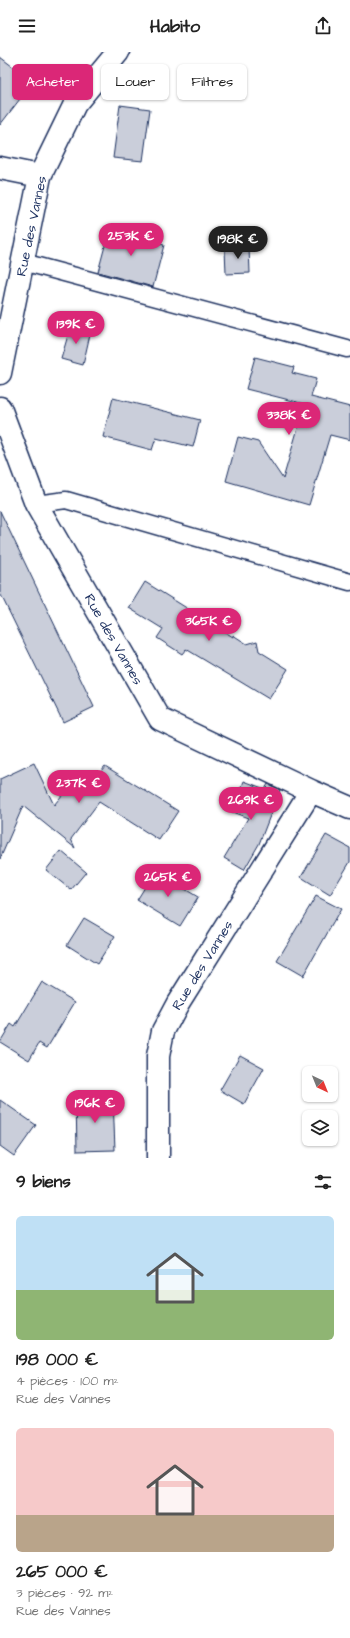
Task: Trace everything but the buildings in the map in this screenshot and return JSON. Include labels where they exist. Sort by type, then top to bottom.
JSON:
[{"type":"street","name":"Rue des Vannes","points":[[0,373],[40,176],[75,104],[118,52]]},
{"type":"street","points":[[0,168],[40,176]]},
{"type":"street","name":"Rue des Vannes","points":[[0,408],[36,504],[160,719],[350,808]]},
{"type":"street","name":"Rue des Vannes","points":[[158,1158],[158,1056],[163,1031],[178,1003],[311,791]]},
{"type":"lane","points":[[23,262],[347,349]]},
{"type":"lane","points":[[36,504],[66,500],[350,582]]}]
